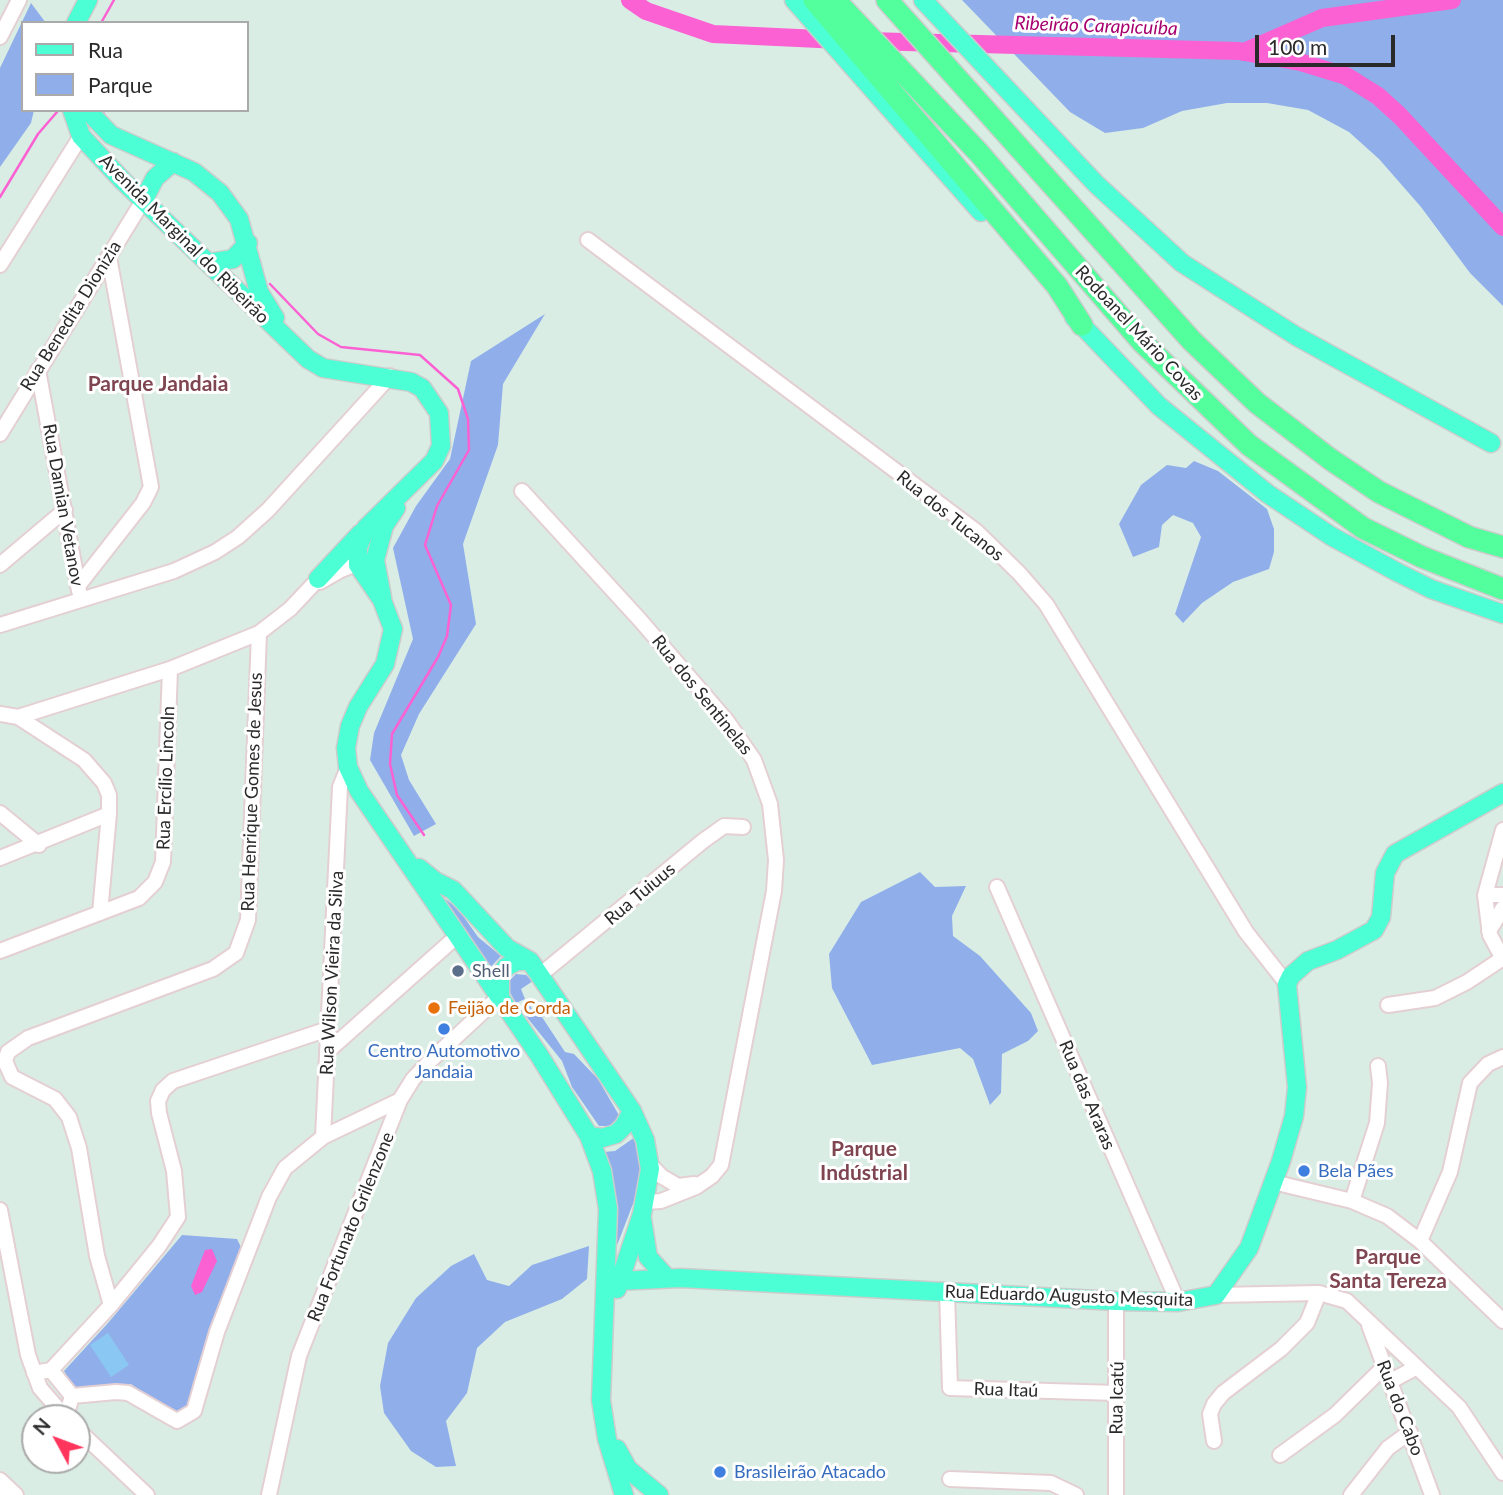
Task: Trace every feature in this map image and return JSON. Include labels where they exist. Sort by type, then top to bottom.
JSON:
[{"type":"highway","points":[[814,0],[837,32]]},
{"type":"highway","name":"Rodoanel Mário Covas","points":[[835,0],[837,32],[877,59],[979,153],[1142,342],[1250,444],[1363,528],[1422,557],[1503,589]]},
{"type":"highway","name":"Rodoanel Mário Covas","points":[[887,0],[1192,341],[1257,403],[1329,459],[1379,492],[1469,537],[1503,547]]},
{"type":"highway","points":[[877,59],[1057,286],[1082,326]]},
{"type":"main road","points":[[77,21],[88,0]]},
{"type":"main road","points":[[794,0],[837,32],[1082,326],[1185,429],[1268,494],[1331,536],[1431,589],[1503,614]]},
{"type":"main road","points":[[923,0],[1096,184],[1182,263],[1296,336],[1491,443]]},
{"type":"main road","name":"Avenida Marginal do Ribeirão","points":[[73,112],[81,136],[308,359],[323,368],[390,376],[422,388],[439,413],[443,432],[441,446],[434,461],[409,489],[366,528],[358,547],[358,565],[391,617],[390,646],[376,681],[358,707],[350,726],[346,748],[348,767],[359,791],[406,856],[456,937],[500,996],[589,1136],[601,1171],[608,1209],[601,1400],[607,1439],[624,1495]]},
{"type":"main road","name":"Avenida Marginal do Ribeirão","points":[[89,112],[111,135],[194,172],[220,193],[239,219],[248,243],[259,292],[271,312],[308,359]]},
{"type":"main road","points":[[144,199],[155,178],[173,162]]},
{"type":"main road","points":[[208,263],[233,259],[248,243]]},
{"type":"main road","name":"Avenida Marginal do Ribeirão","points":[[382,600],[376,555],[384,526],[409,489]]},
{"type":"main road","points":[[313,585],[366,528]]},
{"type":"main road","points":[[1287,984],[1291,976],[1308,961],[1337,950],[1374,930],[1381,918],[1385,873],[1395,854],[1503,793]]},
{"type":"main road","name":"Avenida Marginal do Ribeirão","points":[[406,856],[435,881],[453,890],[507,948],[535,968],[632,1111],[645,1140],[650,1164],[643,1208],[618,1281],[613,1337],[613,1438],[628,1469],[659,1495]]},
{"type":"main road","points":[[500,996],[500,976],[506,967],[517,961],[535,968]]},
{"type":"main road","name":"Rua Eduardo Augusto Mesquita","points":[[618,1281],[667,1278],[1116,1301],[1178,1302],[1216,1295],[1249,1248],[1294,1116],[1297,1087],[1287,984]]},
{"type":"main road","points":[[589,1136],[602,1138],[616,1134],[625,1126],[632,1111]]},
{"type":"main road","points":[[643,1208],[648,1257],[667,1278]]},
{"type":"street","points":[[0,37],[19,0]]},
{"type":"street","points":[[0,265],[81,136]]},
{"type":"street","name":"Rua Benedita Dionizia","points":[[0,434],[144,199]]},
{"type":"street","name":"Rua dos Tucanos","points":[[588,240],[976,531],[1019,573],[1046,604],[1246,932],[1287,984]]},
{"type":"street","points":[[79,592],[143,503],[151,487],[151,474],[109,257]]},
{"type":"street","name":"Rua Damian Vetanov","points":[[38,370],[79,592]]},
{"type":"street","points":[[0,625],[79,592],[174,570],[215,552],[238,537],[268,510],[390,376]]},
{"type":"street","name":"Rua dos Sentinelas","points":[[522,491],[640,620],[727,721],[754,760],[770,804],[776,860],[771,919],[725,1151],[718,1171],[702,1182],[643,1208]]},
{"type":"street","points":[[0,565],[65,510]]},
{"type":"street","points":[[18,717],[170,669],[258,633],[290,609],[313,585],[358,547]]},
{"type":"street","points":[[313,585],[376,555]]},
{"type":"street","name":"Rua Henrique Gomes de Jesus","points":[[111,1305],[97,1256],[79,1148],[69,1117],[55,1099],[12,1077],[5,1061],[8,1052],[28,1038],[213,969],[236,953],[248,920],[258,633]]},
{"type":"street","name":"Rua Ercílio Lincoln","points":[[0,951],[139,898],[155,882],[163,862],[170,669]]},
{"type":"street","points":[[0,714],[18,717],[95,771],[109,796],[100,914]]},
{"type":"street","name":"Rua Wilson Vieira da Silva","points":[[323,1137],[341,810],[340,787],[348,767]]},
{"type":"street","points":[[341,810],[359,791]]},
{"type":"street","points":[[0,813],[39,845]]},
{"type":"street","points":[[0,858],[39,845],[109,814]]},
{"type":"street","name":"Rua Tuiuus","points":[[535,968],[724,826],[743,827]]},
{"type":"street","points":[[1388,1005],[1435,998],[1467,982],[1503,958],[1489,931],[1485,895],[1503,830]]},
{"type":"street","name":"Rua das Araras","points":[[997,887],[1178,1302]]},
{"type":"street","points":[[1485,895],[1503,895]]},
{"type":"street","points":[[1489,931],[1503,908]]},
{"type":"street","points":[[328,1051],[456,937]]},
{"type":"street","name":"Rua Fortunato Grilenzone","points":[[268,1495],[299,1356],[400,1100],[413,1079],[431,1059],[500,996]]},
{"type":"street","points":[[34,1373],[51,1370],[111,1305],[159,1246],[178,1217],[174,1171],[159,1113],[158,1101],[163,1090],[173,1081],[328,1029]]},
{"type":"street","points":[[1420,1241],[1450,1172],[1470,1083],[1488,1064],[1503,1057]]},
{"type":"street","points":[[1352,1201],[1377,1123],[1380,1083],[1378,1066]]},
{"type":"street","points":[[72,1396],[128,1393],[177,1421],[194,1411],[216,1332],[275,1184],[285,1168],[323,1137],[400,1100]]},
{"type":"street","points":[[650,1164],[661,1176],[678,1186],[702,1182]]},
{"type":"street","points":[[1273,1182],[1352,1201],[1387,1216],[1420,1241],[1503,1321]]},
{"type":"street","points":[[0,1210],[34,1373],[40,1388],[54,1404]]},
{"type":"street","name":"Rua Itaú","points":[[947,1292],[950,1388],[1117,1393]]},
{"type":"street","points":[[1216,1295],[1319,1293],[1347,1301],[1459,1407],[1503,1473]]},
{"type":"street","points":[[1214,1441],[1210,1414],[1214,1404],[1307,1323],[1319,1293]]},
{"type":"street","name":"Rua Icatú","points":[[1116,1301],[1116,1495]]},
{"type":"street","name":"Rua do Cabo","points":[[1367,1321],[1432,1495]]},
{"type":"street","points":[[1280,1455],[1388,1374],[1413,1364]]},
{"type":"street","points":[[51,1370],[72,1396]]},
{"type":"street","points":[[70,1404],[72,1396]]},
{"type":"street","points":[[1351,1495],[1388,1448],[1410,1432]]},
{"type":"street","points":[[91,1442],[147,1495]]},
{"type":"street","points":[[950,1479],[1051,1483],[1076,1495]]},
{"type":"green space","points":[[962,0],[1503,0],[1503,306],[1470,273],[1421,207],[1379,159],[1349,132],[1308,110],[1267,103],[1227,103],[1182,111],[1143,128],[1105,133],[1070,112]]},
{"type":"green space","points":[[31,3],[44,21],[22,21]]},
{"type":"green space","points":[[21,24],[21,112],[34,112],[31,123],[0,167],[0,68]]},
{"type":"green space","points":[[545,314],[503,384],[498,445],[463,544],[476,624],[419,714],[401,755],[409,780],[436,824],[414,836],[370,760],[374,733],[413,639],[393,548],[416,506],[450,459],[471,361]]},
{"type":"green space","points":[[1194,461],[1218,471],[1267,509],[1274,529],[1274,552],[1269,569],[1233,582],[1202,603],[1183,623],[1175,614],[1201,537],[1193,523],[1173,515],[1162,525],[1159,547],[1133,557],[1119,524],[1141,485],[1167,465],[1186,468]]},
{"type":"green space","points":[[920,872],[935,887],[966,886],[952,916],[953,936],[980,956],[1031,1013],[1038,1031],[1028,1041],[1002,1054],[1001,1093],[990,1105],[973,1059],[960,1048],[872,1065],[832,988],[829,954],[861,902]]},
{"type":"green space","points":[[438,893],[459,910],[478,937],[501,956],[488,970]]},
{"type":"green space","points":[[516,974],[526,975],[533,981],[521,989],[525,999],[516,1003],[508,989],[508,982]]},
{"type":"green space","points":[[528,1001],[533,1012],[544,1005],[549,1015],[542,1017],[565,1052],[574,1054],[598,1079],[620,1117],[612,1126],[599,1126],[572,1087],[562,1061],[521,1010]]},
{"type":"green space","points":[[635,1137],[641,1156],[641,1183],[616,1248],[615,1194],[604,1152],[615,1151]]},
{"type":"green space","points":[[182,1235],[237,1239],[244,1253],[190,1406],[172,1414],[131,1384],[77,1394],[64,1371]]},
{"type":"green space","points":[[589,1246],[587,1279],[562,1299],[505,1322],[477,1348],[467,1393],[446,1421],[456,1466],[436,1467],[411,1451],[384,1413],[380,1386],[388,1343],[416,1298],[451,1266],[474,1254],[487,1280],[509,1286],[532,1265]]},
{"type":"shaded area","points":[[212,1249],[217,1261],[202,1292],[195,1295],[191,1286],[205,1250]]},
{"type":"shaded area","points":[[108,1333],[129,1365],[111,1377],[90,1345]]},
{"type":"waterway","points":[[102,21],[114,0]]},
{"type":"waterway","name":"Ribeirão Carapicuíba","points":[[630,0],[646,11],[713,34],[840,40]]},
{"type":"waterway","points":[[1244,52],[1322,18],[1452,0]]},
{"type":"waterway","name":"Ribeirão Carapicuíba","points":[[868,41],[1239,51],[1300,62],[1346,76],[1378,96],[1400,116],[1503,227]]},
{"type":"waterway","points":[[0,197],[38,134],[57,112]]},
{"type":"waterway","points":[[103,112],[105,117]]},
{"type":"waterway","points":[[270,284],[318,334],[341,347],[420,355],[458,389],[468,419],[469,450],[437,506],[425,545],[451,605],[447,636],[438,657],[392,734],[390,764],[397,795],[424,835]]},
{"type":"place","name":"Shell","points":[[458,971]]},
{"type":"place","name":"Feijão de Corda","points":[[434,1008]]},
{"type":"place","name":"Centro Automotivo Jandaia","points":[[444,1029]]},
{"type":"place","name":"Bela Pães","points":[[1304,1171]]},
{"type":"place","name":"Brasileirão Atacado","points":[[720,1472]]},
{"type":"district","name":"Parque Jandaia","points":[[158,384]]},
{"type":"district","name":"Parque Indústrial","points":[[864,1161]]},
{"type":"district","name":"Parque Santa Tereza","points":[[1388,1269]]}]
